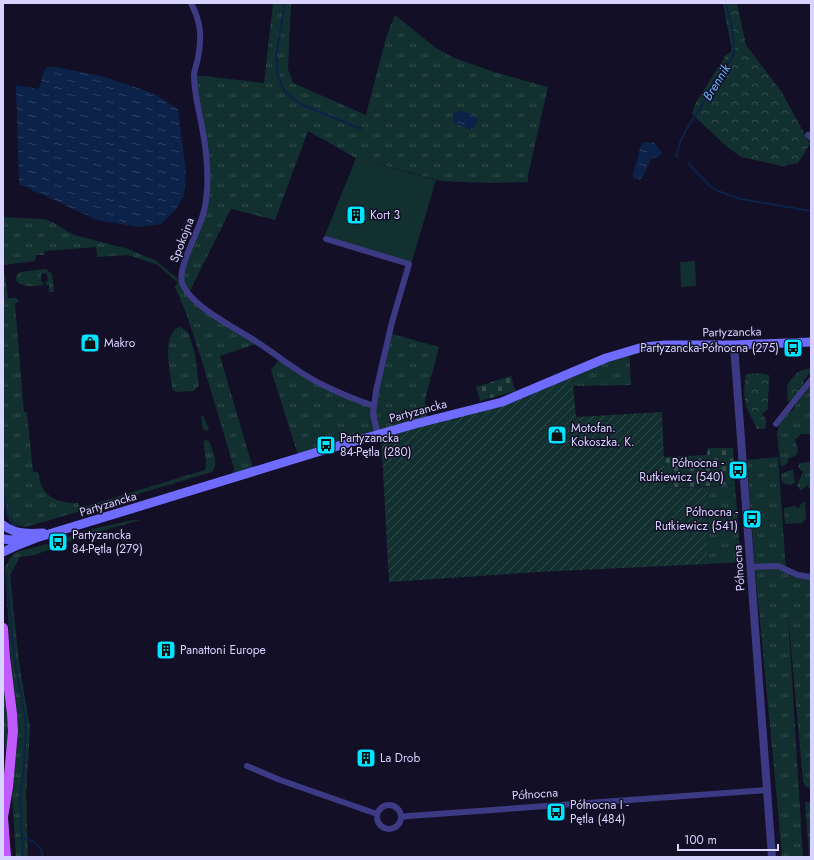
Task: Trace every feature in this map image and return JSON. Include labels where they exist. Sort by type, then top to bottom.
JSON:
[{"type":"main road","name":"Partyzancka","points":[[3,552],[36,538],[378,435],[502,402],[606,358],[638,349],[663,345],[734,345],[811,342]]},
{"type":"main road","points":[[3,525],[10,530],[19,532],[53,533]]},
{"type":"main road","name":"Partyzancka","points":[[4,539],[36,538]]},
{"type":"main road","points":[[3,628],[4,657],[13,731],[4,817],[6,857]]},
{"type":"street","name":"Spokojna","points":[[191,3],[199,21],[199,54],[194,75],[203,129],[206,164],[206,202],[201,223],[183,266],[181,278],[183,283],[189,294],[204,308],[259,343],[303,374],[332,390],[374,406]]},
{"type":"street","points":[[326,239],[409,264],[385,348],[374,406],[373,414],[378,435]]},
{"type":"street","name":"Północna","points":[[734,345],[772,857]]},
{"type":"street","points":[[776,424],[811,380]]},
{"type":"street","points":[[751,567],[781,567],[798,575],[811,578]]},
{"type":"street","points":[[247,766],[280,780],[377,814]]},
{"type":"street","name":"Północna","points":[[401,817],[767,790]]},
{"type":"street","points":[[388,804],[399,810],[401,817],[398,825],[391,829],[387,829],[377,822],[377,814],[381,807],[388,804]]},
{"type":"green space","points":[[273,3],[291,3],[288,69],[293,83],[366,115],[386,38],[395,15],[436,48],[452,57],[497,73],[548,87],[528,175],[528,182],[489,183],[442,181],[356,158],[308,131],[275,220],[231,209],[189,293],[195,300],[259,343],[220,356],[254,472],[232,479],[234,468],[203,364],[186,313],[175,287],[178,283],[158,265],[128,255],[97,257],[96,247],[45,251],[44,255],[36,255],[35,261],[3,265],[3,217],[44,219],[74,235],[125,248],[155,260],[177,278],[178,282],[181,278],[201,223],[207,177],[194,75],[264,83]]},
{"type":"green space","points":[[723,3],[737,3],[746,45],[781,91],[810,144],[798,163],[782,166],[741,157],[726,146],[692,114],[695,104],[726,55],[732,51]]},
{"type":"green space","points":[[356,158],[436,180],[412,261],[409,264],[326,239],[325,235]]},
{"type":"green space","points":[[695,261],[696,286],[681,287],[680,262]]},
{"type":"green space","points":[[46,269],[52,274],[54,292],[49,292],[49,285],[46,285],[46,281],[48,281],[47,273],[41,274],[41,282],[43,282],[43,285],[25,286],[16,281],[17,275],[20,272]]},
{"type":"green space","points":[[3,273],[5,274],[8,298],[17,298],[19,302],[15,303],[24,412],[27,412],[33,472],[38,472],[42,487],[50,496],[62,502],[78,503],[80,508],[205,470],[205,440],[209,441],[215,458],[215,465],[212,472],[25,527],[16,525],[15,527],[12,525],[7,516],[3,502]]},
{"type":"green space","points":[[180,327],[188,332],[195,354],[199,385],[194,391],[176,392],[172,389],[168,353],[170,336],[174,330]]},
{"type":"green space","points":[[389,333],[439,347],[425,400],[428,421],[299,458],[271,370],[280,358],[303,374],[373,406]]},
{"type":"green space","points":[[629,351],[631,385],[573,386],[572,373]]},
{"type":"green space","points":[[811,368],[803,382],[804,386],[795,397],[788,402],[787,386],[789,382],[799,372]]},
{"type":"green space","points":[[572,373],[576,417],[662,412],[665,488],[708,487],[707,564],[538,572],[389,582],[381,434],[502,402]]},
{"type":"green space","points":[[759,373],[769,375],[768,409],[762,414],[766,421],[765,429],[757,429],[747,409],[744,396],[746,374]]},
{"type":"green space","points":[[511,376],[515,391],[480,401],[476,387]]},
{"type":"green space","points":[[811,383],[810,434],[801,434],[795,440],[798,450],[797,455],[788,459],[788,463],[782,467],[780,464],[777,433],[780,422],[793,409]]},
{"type":"green space","points":[[203,415],[209,429],[207,431],[203,430],[201,416]]},
{"type":"green space","points":[[708,448],[733,448],[735,485],[665,488],[663,457],[707,455]]},
{"type":"green space","points":[[778,457],[786,570],[811,577],[811,789],[805,786],[803,781],[788,614],[803,857],[782,857],[755,569],[747,460]]},
{"type":"green space","points":[[811,462],[811,491],[807,485],[800,490],[797,485],[803,472],[798,467],[800,463]]},
{"type":"green space","points":[[793,469],[795,483],[791,485],[782,483],[781,474]]},
{"type":"green space","points":[[735,485],[741,562],[707,564],[708,487]]},
{"type":"green space","points":[[805,501],[806,519],[802,523],[785,524],[784,508],[794,506],[799,508]]},
{"type":"green space","points":[[132,520],[140,520],[78,538],[35,555],[20,557],[10,575],[19,663],[30,728],[26,795],[28,857],[16,857],[12,796],[18,724],[11,664],[5,567],[16,552],[54,542],[55,544],[75,533]]},
{"type":"green space","points":[[3,682],[8,727],[6,757],[3,714]]},
{"type":"green space","points":[[805,802],[811,802],[811,857],[809,857]]},
{"type":"water","points":[[51,66],[105,77],[155,94],[178,109],[186,173],[184,195],[176,210],[161,224],[138,227],[97,220],[19,184],[16,85],[37,89],[40,86],[44,70]]},
{"type":"water","points":[[457,111],[463,111],[478,119],[474,128],[471,130],[453,123],[453,115]]},
{"type":"water","points":[[653,142],[662,152],[659,157],[652,158],[642,178],[639,180],[634,178],[633,174],[642,143]]},
{"type":"waterway","points":[[285,3],[276,56],[278,77],[285,92],[300,104],[361,129]]},
{"type":"waterway","name":"Brennik","points":[[678,157],[676,156],[686,130],[733,56],[733,36],[726,3]]},
{"type":"waterway","name":"Brennik","points":[[688,163],[711,187],[718,191],[741,199],[811,211]]},
{"type":"waterway","points":[[3,494],[8,516],[15,525]]},
{"type":"waterway","points":[[7,575],[15,662],[26,724],[24,767],[20,798],[23,857]]},
{"type":"waterway","points":[[20,838],[36,843],[42,852],[43,857]]},
{"type":"place","name":"Kort 3","points":[[356,215]]},
{"type":"place","name":"Makro","points":[[90,343]]},
{"type":"place","name":"Partyzancka-Północna (275)","points":[[793,348]]},
{"type":"place","name":"Motofan. Kokoszka. K.","points":[[557,435]]},
{"type":"place","name":"Partyzancka 84-Pętla (280)","points":[[326,445]]},
{"type":"place","name":"Północna - Rutkiewicz (540)","points":[[738,470]]},
{"type":"place","name":"Północna - Rutkiewicz (541)","points":[[752,519]]},
{"type":"place","name":"Partyzancka 84-Pętla (279)","points":[[58,542]]},
{"type":"place","name":"Panattoni Europe","points":[[166,650]]},
{"type":"place","name":"La Drob","points":[[366,758]]},
{"type":"place","name":"Północna I - Pętla (484)","points":[[556,812]]}]
